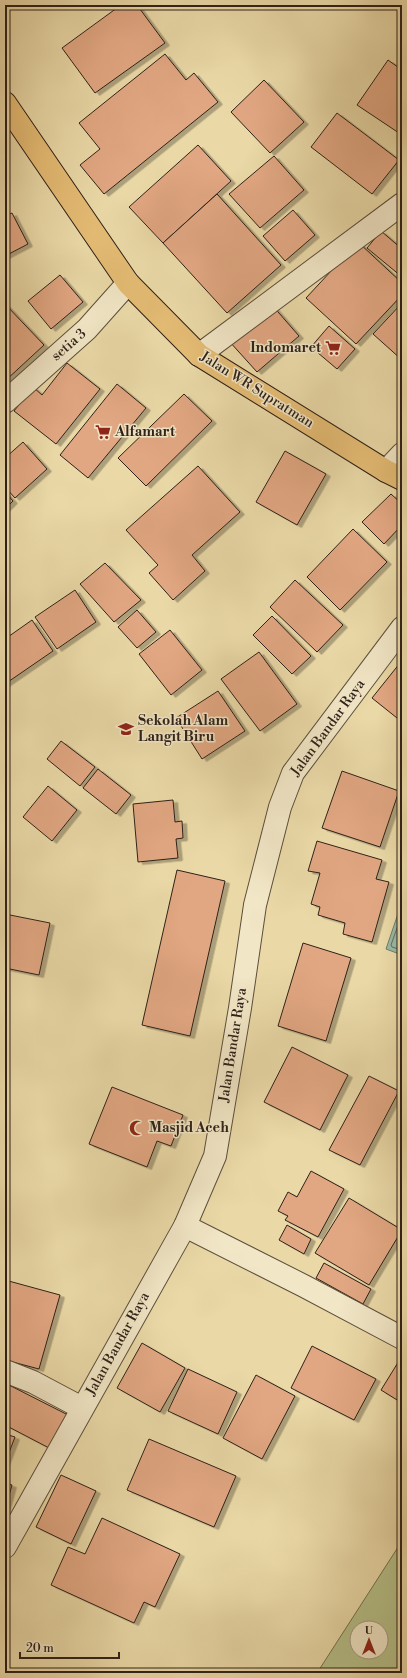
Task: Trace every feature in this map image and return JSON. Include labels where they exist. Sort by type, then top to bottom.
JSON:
[{"type":"highway","name":"Jalan WR Supratman","points":[[5,103],[128,283],[199,355],[394,475]]},
{"type":"street","points":[[199,355],[402,204]]},
{"type":"street","name":"setia 3","points":[[5,402],[87,329],[128,283]]},
{"type":"street","points":[[394,475],[402,454]]},
{"type":"street","name":"Jalan Bandar Raya","points":[[5,1547],[185,1226],[215,1156],[238,1016],[254,905],[280,807],[292,773],[402,628]]},
{"type":"street","points":[[185,1226],[304,1286],[402,1338]]},
{"type":"street","points":[[5,1371],[33,1382],[82,1408]]},
{"type":"green space","points":[[402,1541],[402,1673],[317,1673],[349,1623],[349,1660],[389,1660],[389,1620],[351,1620]]},
{"type":"water","points":[[402,902],[402,955],[386,949]]},
{"type":"building","points":[[121,5],[137,5],[165,43],[95,93],[62,48]]},
{"type":"building","points":[[165,54],[186,80],[194,73],[218,102],[104,194],[80,165],[100,149],[79,123]]},
{"type":"building","points":[[388,60],[402,70],[402,135],[357,105]]},
{"type":"building","points":[[264,80],[304,122],[270,153],[231,112]]},
{"type":"building","points":[[337,113],[399,160],[372,194],[311,147]]},
{"type":"building","points":[[198,145],[231,181],[163,243],[129,207]]},
{"type":"building","points":[[274,156],[304,190],[260,228],[229,194]]},
{"type":"building","points":[[217,194],[281,265],[227,313],[163,243]]},
{"type":"building","points":[[293,210],[315,235],[285,261],[263,236]]},
{"type":"building","points":[[12,213],[28,244],[5,256],[5,216]]},
{"type":"building","points":[[381,231],[402,249],[402,277],[367,248]]},
{"type":"building","points":[[358,242],[402,283],[402,295],[356,344],[306,298]]},
{"type":"building","points":[[60,275],[83,302],[51,329],[28,301]]},
{"type":"building","points":[[402,303],[402,360],[373,334]]},
{"type":"building","points":[[5,304],[44,345],[5,381]]},
{"type":"building","points":[[272,305],[299,336],[257,372],[229,341]]},
{"type":"building","name":"Indomaret","points":[[329,326],[355,349],[337,369],[311,347]]},
{"type":"building","points":[[67,363],[100,389],[56,444],[14,411],[33,387],[42,395]]},
{"type":"building","name":"Alfamart","points":[[117,384],[146,408],[88,478],[60,455]]},
{"type":"building","points":[[184,394],[212,421],[146,486],[118,458]]},
{"type":"building","points":[[23,442],[47,469],[15,498],[5,487],[5,458]]},
{"type":"building","points":[[285,451],[326,474],[297,525],[256,502]]},
{"type":"building","points":[[198,466],[240,512],[192,555],[205,571],[173,600],[149,573],[158,565],[126,530]]},
{"type":"building","points":[[5,492],[13,501],[5,509]]},
{"type":"building","points":[[391,494],[402,504],[402,525],[384,544],[362,522]]},
{"type":"building","points":[[353,529],[387,562],[340,610],[307,577]]},
{"type":"building","points":[[105,563],[141,600],[114,622],[80,584]]},
{"type":"building","points":[[295,580],[343,625],[317,652],[270,607]]},
{"type":"building","points":[[75,590],[96,622],[57,649],[35,617]]},
{"type":"building","points":[[137,610],[156,632],[137,648],[118,627]]},
{"type":"building","points":[[272,616],[311,656],[292,674],[253,635]]},
{"type":"building","points":[[32,620],[53,651],[5,684],[5,639]]},
{"type":"building","points":[[170,630],[202,670],[171,695],[139,654]]},
{"type":"building","points":[[259,652],[297,704],[260,731],[221,679]]},
{"type":"building","points":[[400,663],[402,664],[402,722],[372,698]]},
{"type":"building","name":"Sekolah Alam Langit Biru","points":[[218,691],[245,731],[202,759],[176,718]]},
{"type":"building","points":[[61,741],[95,767],[80,786],[47,759]]},
{"type":"building","points":[[98,769],[131,795],[116,814],[83,788]]},
{"type":"building","points":[[342,771],[399,791],[380,847],[322,828]]},
{"type":"building","points":[[48,786],[77,810],[52,841],[23,817]]},
{"type":"building","points":[[173,800],[175,822],[182,821],[183,838],[176,839],[178,858],[138,862],[133,804]]},
{"type":"building","points":[[317,841],[382,860],[376,879],[389,882],[372,942],[343,934],[345,923],[318,915],[320,907],[311,904],[320,873],[308,871]]},
{"type":"building","points":[[177,870],[225,881],[190,1036],[142,1025]]},
{"type":"building","points":[[5,914],[50,923],[39,975],[5,968]]},
{"type":"building","points":[[303,943],[351,958],[326,1041],[278,1026]]},
{"type":"building","points":[[292,1047],[348,1075],[320,1130],[264,1102]]},
{"type":"building","points":[[369,1076],[399,1091],[360,1165],[329,1150]]},
{"type":"building","name":"Masjid Aceh","points":[[112,1087],[183,1115],[171,1146],[157,1141],[147,1167],[89,1144]]},
{"type":"building","points":[[311,1171],[344,1189],[318,1237],[285,1220],[288,1216],[278,1211],[288,1192],[297,1197]]},
{"type":"building","points":[[349,1198],[402,1230],[369,1285],[315,1253]]},
{"type":"building","points":[[287,1225],[311,1239],[304,1254],[279,1240]]},
{"type":"building","points":[[324,1263],[371,1289],[363,1304],[316,1278]]},
{"type":"building","points":[[5,1280],[60,1295],[39,1369],[5,1360]]},
{"type":"building","points":[[142,1343],[185,1368],[160,1412],[117,1388]]},
{"type":"building","points":[[312,1346],[376,1379],[354,1420],[291,1388]]},
{"type":"building","points":[[402,1356],[402,1403],[381,1390]]},
{"type":"building","points":[[188,1369],[237,1392],[218,1434],[168,1411]]},
{"type":"building","points":[[256,1375],[295,1396],[262,1459],[223,1438]]},
{"type":"building","points":[[5,1383],[68,1415],[51,1449],[5,1425]]},
{"type":"building","points":[[5,1434],[15,1437],[5,1463]]},
{"type":"building","points":[[149,1439],[236,1476],[214,1527],[127,1490]]},
{"type":"building","points":[[61,1475],[96,1491],[71,1544],[36,1527]]},
{"type":"building","points":[[5,1483],[12,1485],[5,1510]]},
{"type":"building","points":[[102,1518],[180,1554],[155,1607],[144,1602],[134,1623],[51,1585],[68,1547],[85,1554]]},
{"type":"place","name":"Indomaret","points":[[333,348]]},
{"type":"place","name":"Alfamart","points":[[103,432]]},
{"type":"place","name":"Sekolah Alam Langit Biru","points":[[126,729]]},
{"type":"place","name":"Masjid Aceh","points":[[137,1128]]}]
